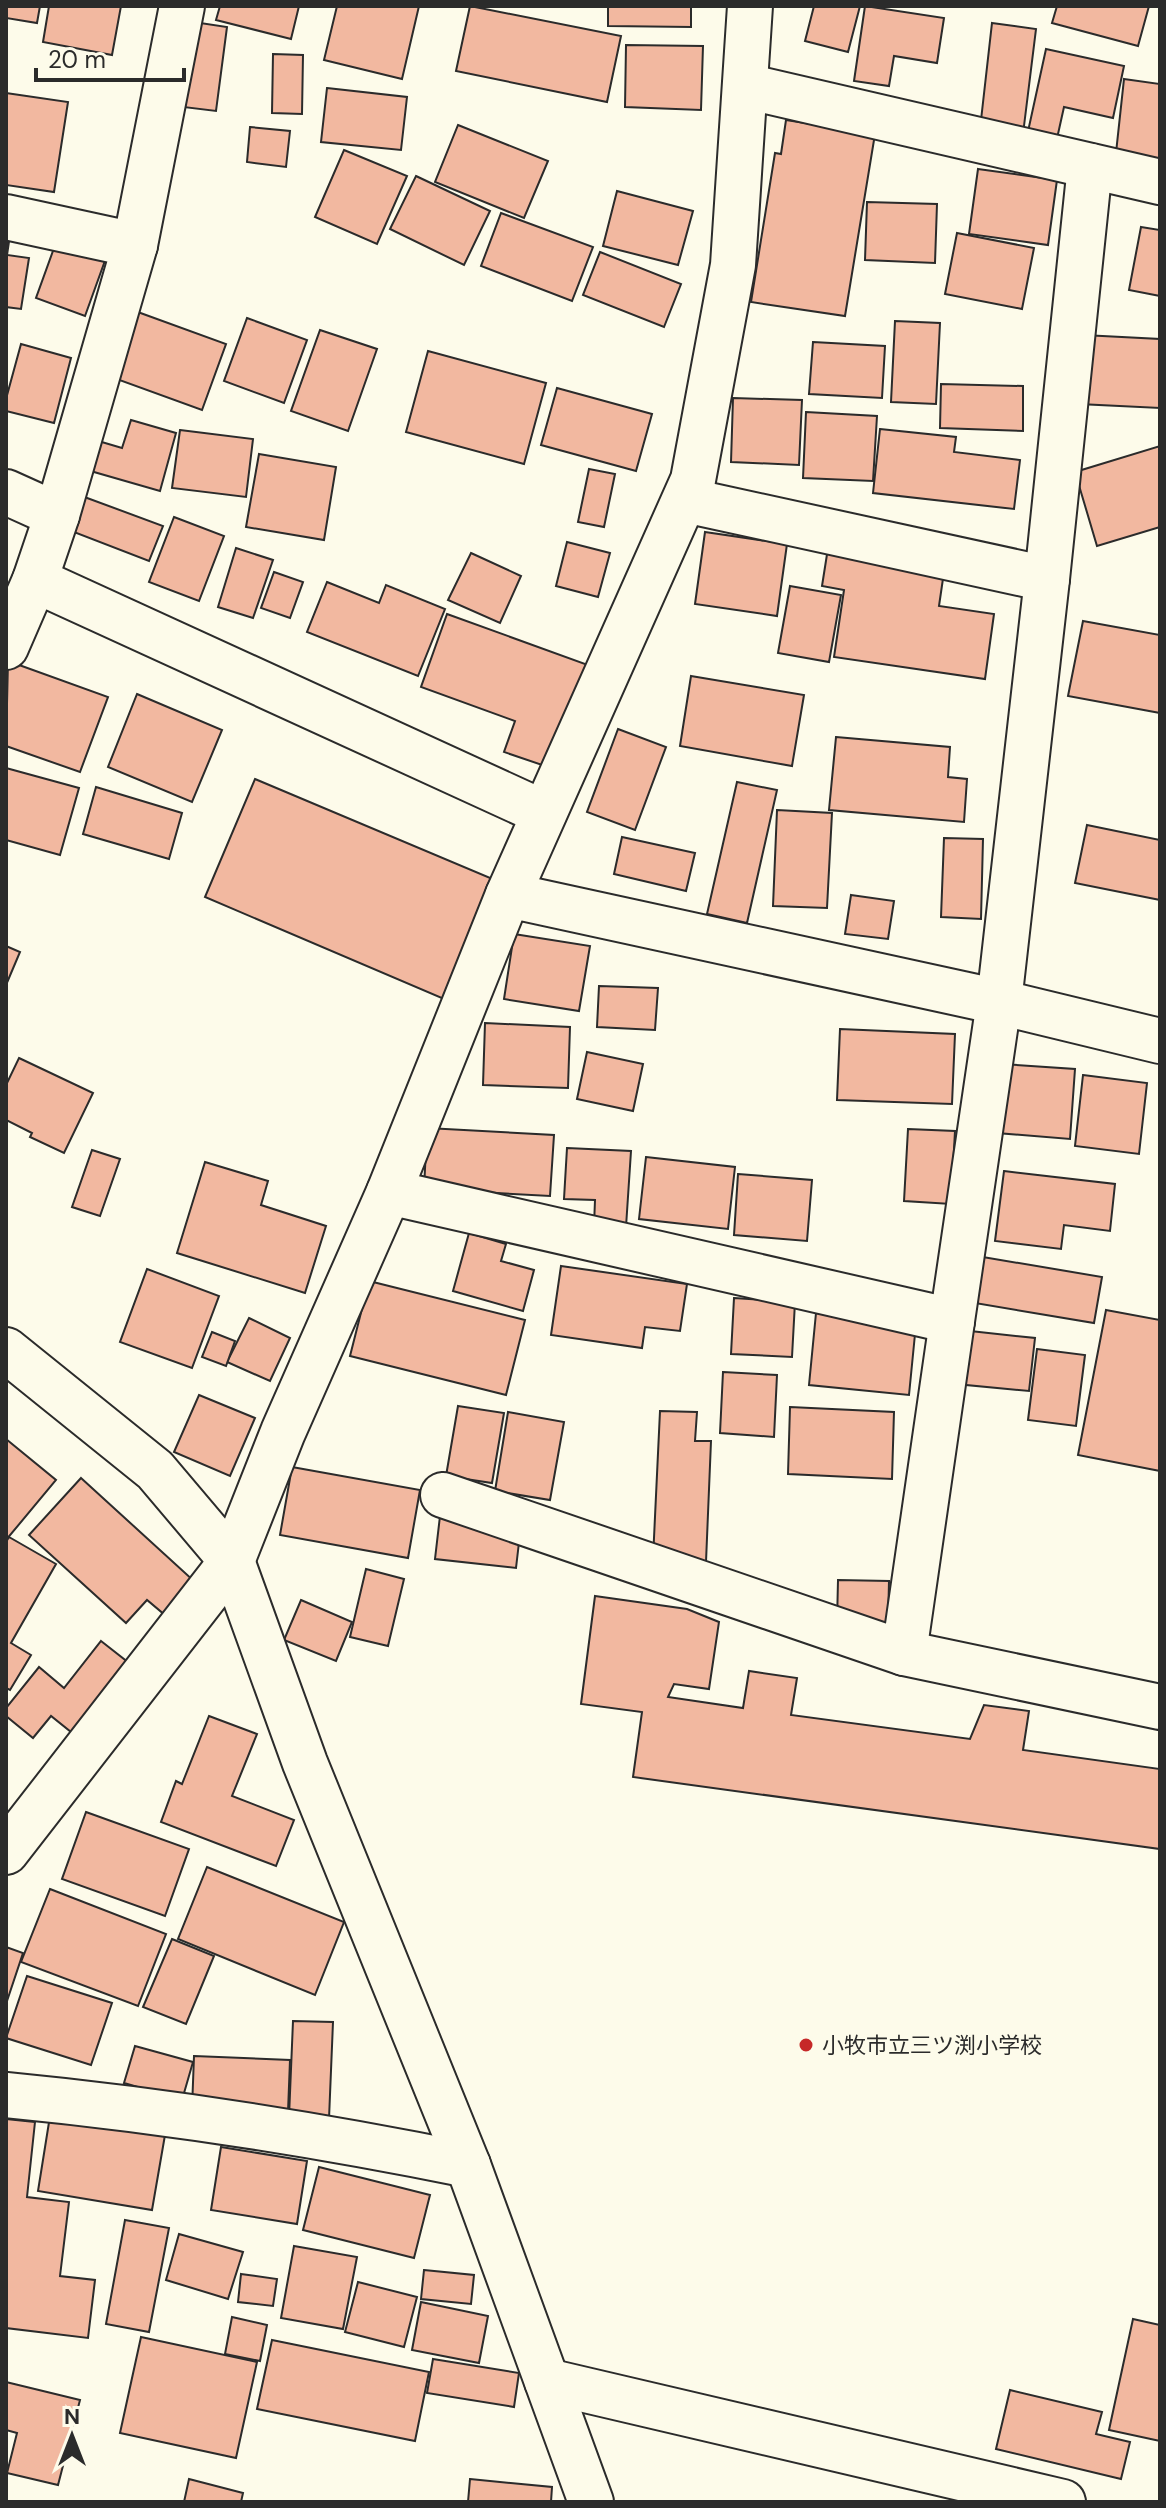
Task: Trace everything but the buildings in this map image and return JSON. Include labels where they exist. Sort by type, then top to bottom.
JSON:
[{"type":"street","points":[[6,647],[35,580],[57,515],[135,245],[182,6]]},
{"type":"street","points":[[6,1852],[232,1561],[283,1432],[389,1192],[508,895],[685,500],[693,480],[733,265],[750,6]]},
{"type":"street","points":[[745,86],[1160,182]]},
{"type":"street","points":[[904,1653],[999,1002],[1090,166]]},
{"type":"street","points":[[6,217],[135,245]]},
{"type":"street","points":[[6,492],[57,515]]},
{"type":"street","points":[[685,500],[1047,579]]},
{"type":"street","points":[[35,580],[544,813]]},
{"type":"street","points":[[508,895],[999,1002],[1160,1041]]},
{"type":"street","points":[[389,1192],[952,1321]]},
{"type":"street","points":[[6,1350],[155,1470],[232,1561],[305,1763],[468,2165],[591,2502]]},
{"type":"street","points":[[443,1495],[904,1653],[1160,1707]]},
{"type":"street","points":[[6,2095],[98,2104],[344,2139],[468,2165]]},
{"type":"street","points":[[547,2381],[1063,2502]]},
{"type":"place","name":"小牧市立三ツ渕小学校","points":[[806,2045]]}]
